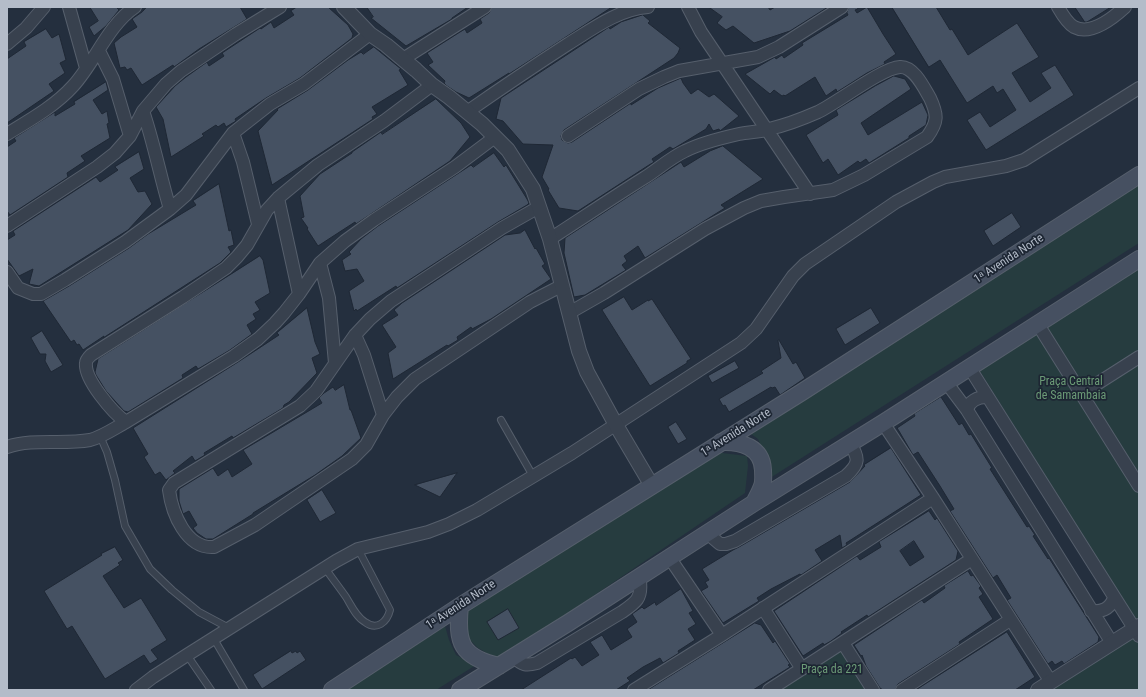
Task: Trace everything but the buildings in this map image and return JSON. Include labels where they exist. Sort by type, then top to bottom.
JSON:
[{"type":"main road","name":"1ᵃ Avenida Norte","points":[[332,690],[460,606],[875,346],[1139,176]]},
{"type":"main road","points":[[462,690],[480,684],[499,666],[1139,259]]},
{"type":"main road","points":[[721,442],[737,442],[756,452],[759,456],[763,466],[763,485],[754,503]]},
{"type":"main road","points":[[460,606],[459,633],[464,647],[474,658],[499,666]]},
{"type":"street","points":[[7,44],[26,28],[44,7]]},
{"type":"street","points":[[69,7],[86,68]]},
{"type":"street","points":[[7,134],[62,98],[74,85],[123,16],[135,7]]},
{"type":"street","points":[[7,226],[97,167],[115,153],[130,136],[143,111],[166,84],[182,71],[236,34],[280,7]]},
{"type":"street","points":[[345,7],[370,34],[386,45],[432,85],[467,112],[508,150],[532,188],[539,207],[550,239],[579,351],[587,372],[652,486]]},
{"type":"street","points":[[403,59],[485,7]]},
{"type":"street","points":[[467,112],[549,56],[598,25],[634,9],[648,7]]},
{"type":"street","points":[[688,7],[722,63],[810,194]]},
{"type":"street","points":[[568,136],[639,89],[664,77],[679,71],[758,57],[779,47],[842,7]]},
{"type":"street","points":[[1058,7],[1070,24],[1075,28],[1086,29],[1097,27],[1125,7]]},
{"type":"street","points":[[7,272],[18,288],[33,294],[41,294],[124,242],[170,209],[186,195],[233,133],[270,104],[304,84],[370,34]]},
{"type":"street","points":[[99,51],[113,78],[130,136]]},
{"type":"street","points":[[550,239],[684,152],[716,140],[739,134],[768,130],[794,123],[828,108],[876,77],[892,69],[899,67],[905,68],[917,77],[936,111],[934,127],[928,137],[864,176],[842,187],[832,190],[761,201],[744,208],[705,229],[604,293],[569,313]]},
{"type":"street","points":[[126,422],[110,408],[89,378],[86,362],[90,354],[183,297],[226,268],[238,257],[247,245],[266,210],[278,198],[318,165],[384,122],[432,85]]},
{"type":"street","points":[[136,690],[187,655],[336,561],[358,549],[428,532],[449,524],[477,510],[616,425],[740,343],[756,329],[793,276],[804,264],[896,202],[923,186],[946,177],[1006,166],[1024,160],[1139,88]]},
{"type":"street","points":[[143,111],[170,209]]},
{"type":"street","points":[[233,133],[243,162],[258,224]]},
{"type":"street","points":[[7,446],[25,442],[75,442],[92,440],[126,422],[234,356],[258,339],[275,323],[299,294],[320,263],[345,241],[368,224],[455,167],[495,137]]},
{"type":"street","points":[[278,198],[299,294]]},
{"type":"street","points":[[539,207],[502,228],[391,301],[370,319],[356,335],[316,390],[300,406],[174,484],[170,490],[170,498],[175,514],[183,528],[192,541],[207,548],[214,547],[255,525],[352,459],[366,445],[383,415],[397,397],[415,379],[530,302],[561,286]]},
{"type":"street","points":[[320,263],[329,298],[335,363]]},
{"type":"street","points":[[1037,324],[1139,486]]},
{"type":"street","points":[[356,335],[383,415]]},
{"type":"street","points":[[1081,394],[1139,357]]},
{"type":"street","points":[[969,367],[986,397],[1114,598],[1138,630],[1112,644],[1038,690]]},
{"type":"street","points":[[946,382],[966,410],[1112,644]]},
{"type":"street","points":[[966,410],[970,403],[986,397]]},
{"type":"street","points":[[883,423],[1051,682]]},
{"type":"street","points":[[707,533],[720,544],[735,542],[846,476],[855,468],[857,462],[857,456],[850,443]]},
{"type":"street","points":[[634,690],[722,635],[933,498]]},
{"type":"street","points":[[669,557],[722,635]]},
{"type":"street","points":[[769,690],[972,559]]},
{"type":"street","points":[[1091,611],[1098,612],[1106,609],[1113,602],[1114,598]]},
{"type":"street","points":[[763,608],[802,669]]},
{"type":"street","points":[[902,690],[1010,620]]},
{"type":"street","points":[[843,642],[873,690]]},
{"type":"lane","points":[[501,420],[533,476]]},
{"type":"lane","points":[[100,436],[107,452],[115,480],[125,526],[150,569],[172,590],[199,612],[229,628]]},
{"type":"lane","points":[[325,568],[356,613],[364,622],[373,626],[382,624],[388,618],[390,610],[358,549]]},
{"type":"lane","points":[[214,638],[244,690]]},
{"type":"lane","points":[[187,655],[211,690]]},
{"type":"green space","points":[[1139,185],[1139,243],[767,480],[766,458],[758,439],[747,431]]},
{"type":"green space","name":"Praça Central de Samambaia","points":[[1139,266],[1139,626],[978,368]]},
{"type":"green space","points":[[714,452],[747,456],[748,466],[745,493],[499,660],[478,648],[468,638],[460,608]]},
{"type":"green space","points":[[445,626],[449,640],[456,655],[476,665],[436,690],[346,690]]},
{"type":"green space","points":[[1139,630],[1139,690],[1046,690]]},
{"type":"green space","name":"Praça da 221","points":[[838,643],[868,690],[762,690]]}]
